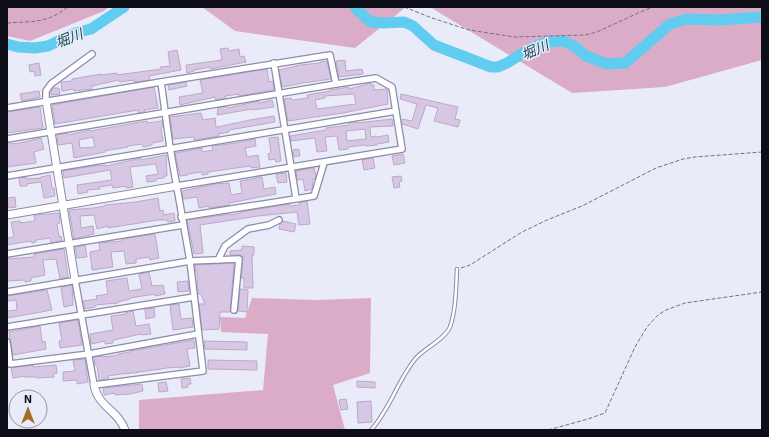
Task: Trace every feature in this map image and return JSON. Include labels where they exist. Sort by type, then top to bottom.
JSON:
[{"type":"street","points":[[92,54],[51,84],[46,91],[46,101],[75,280],[96,394],[121,422],[125,430]]},
{"type":"street","points":[[7,108],[330,55],[336,84]]},
{"type":"street","points":[[274,63],[296,198]]},
{"type":"street","points":[[7,139],[376,78],[392,87],[402,150],[7,215]]},
{"type":"street","points":[[94,385],[203,371],[190,261],[181,218],[161,82]]},
{"type":"street","points":[[7,176],[396,111]]},
{"type":"street","points":[[181,218],[314,196],[324,163]]},
{"type":"street","points":[[218,260],[225,246],[248,229],[269,225],[279,220]]},
{"type":"street","points":[[7,254],[183,225]]},
{"type":"street","points":[[7,292],[190,261],[239,259],[234,310]]},
{"type":"street","points":[[7,327],[194,297]]},
{"type":"street","points":[[7,342],[9,364],[89,354],[198,334]]},
{"type":"lane","points":[[371,430],[392,400],[409,368],[422,352],[449,329],[456,293],[457,269]]},
{"type":"path","points":[[7,24],[40,21],[50,18],[68,7]]},
{"type":"path","points":[[404,7],[469,30],[515,38],[584,35],[597,32],[654,7]]},
{"type":"path","points":[[457,269],[470,265],[522,232],[582,206],[656,168],[683,159],[695,157],[762,152]]},
{"type":"path","points":[[548,430],[605,413],[635,347],[658,315],[666,310],[685,303],[762,292]]},
{"type":"shaded area","points":[[7,7],[109,7],[104,11],[30,41],[7,36]]},
{"type":"shaded area","points":[[202,7],[406,7],[355,48],[235,31]]},
{"type":"shaded area","points":[[430,7],[762,7],[762,60],[665,87],[572,93]]},
{"type":"shaded area","points":[[252,298],[315,300],[371,298],[370,373],[333,385],[345,430],[139,430],[139,400],[263,390],[268,334],[221,332],[220,317],[245,318]]},
{"type":"building","points":[[228,48],[229,51],[239,49],[240,57],[244,56],[246,62],[210,69],[210,67],[187,73],[186,65],[222,60],[220,49]]},
{"type":"building","points":[[177,50],[181,70],[149,76],[150,80],[120,82],[119,80],[92,86],[92,89],[62,91],[61,82],[72,81],[72,79],[101,74],[117,73],[117,75],[161,69],[160,67],[170,66],[168,52]]},
{"type":"building","points":[[345,60],[346,71],[362,69],[363,74],[339,77],[336,61]]},
{"type":"building","points":[[327,61],[331,79],[282,87],[279,70]]},
{"type":"building","points":[[39,63],[41,75],[35,76],[34,71],[30,72],[29,65]]},
{"type":"building","points":[[267,69],[269,82],[273,81],[273,90],[239,96],[239,94],[225,96],[226,98],[216,100],[215,97],[180,105],[179,97],[203,93],[200,80]]},
{"type":"building","points":[[186,82],[187,86],[169,90],[168,85]]},
{"type":"building","points":[[371,83],[371,85],[374,85],[374,90],[387,89],[388,104],[343,113],[288,121],[284,99],[291,98],[292,100],[308,98],[307,95],[349,87],[349,89]],"holes":[[[354,94],[356,104],[317,109],[315,100],[325,98],[325,96]]]},
{"type":"building","points":[[154,87],[158,108],[144,110],[145,112],[138,113],[138,110],[55,124],[52,105]]},
{"type":"building","points":[[53,88],[59,88],[60,94],[51,95]]},
{"type":"building","points":[[39,91],[40,97],[22,101],[20,94]]},
{"type":"building","points":[[401,94],[458,107],[455,119],[460,120],[458,127],[434,121],[438,108],[426,105],[418,129],[402,124],[402,119],[412,121],[417,104],[400,99]]},
{"type":"building","points":[[272,100],[274,107],[217,115],[218,108],[227,106],[228,108],[259,101],[259,103]]},
{"type":"building","points":[[40,107],[43,128],[7,133],[7,112]]},
{"type":"building","points":[[201,113],[203,120],[215,118],[216,127],[274,116],[275,122],[229,130],[229,132],[218,134],[219,136],[194,140],[194,137],[173,139],[170,117]]},
{"type":"building","points":[[392,119],[393,126],[370,127],[371,137],[388,135],[389,142],[377,145],[348,147],[348,149],[339,150],[337,136],[325,137],[327,151],[317,152],[315,138],[291,141],[290,136],[326,130],[326,128],[349,125],[349,123]],"holes":[[[365,129],[366,139],[347,141],[346,131]]]},
{"type":"building","points":[[147,121],[147,123],[162,121],[163,126],[161,129],[163,141],[152,143],[152,145],[143,147],[142,144],[128,146],[74,158],[72,143],[58,145],[57,135],[67,133],[67,135]],"holes":[[[93,137],[95,147],[80,148],[79,140]]]},
{"type":"building","points":[[278,137],[281,161],[276,162],[275,159],[269,160],[268,154],[271,153],[269,138]]},
{"type":"building","points":[[41,138],[44,149],[34,152],[36,163],[7,167],[7,144],[20,143]]},
{"type":"building","points":[[255,139],[256,146],[245,148],[247,157],[258,155],[260,167],[251,168],[250,166],[208,172],[208,174],[202,175],[202,172],[180,176],[175,153],[202,148],[202,152],[213,150],[212,146]]},
{"type":"building","points":[[299,149],[300,156],[294,157],[293,150]]},
{"type":"building","points":[[403,154],[405,163],[394,165],[392,156]]},
{"type":"building","points":[[166,155],[167,176],[156,179],[156,181],[147,182],[146,176],[158,174],[156,164],[130,167],[133,187],[126,188],[126,186],[113,188],[112,185],[99,187],[100,189],[87,190],[88,192],[78,194],[77,185],[112,180],[110,170],[64,178],[63,171],[94,166],[106,166],[141,158],[141,160]]},
{"type":"building","points":[[373,158],[375,168],[364,170],[362,160]]},
{"type":"building","points":[[314,168],[316,176],[315,179],[312,180],[312,189],[305,191],[303,179],[297,180],[296,171]]},
{"type":"building","points":[[286,173],[287,182],[278,183],[276,174]]},
{"type":"building","points":[[50,175],[55,196],[44,198],[41,182],[27,184],[27,186],[20,186],[19,178],[41,178]]},
{"type":"building","points":[[401,176],[402,181],[399,182],[400,187],[394,188],[392,177]]},
{"type":"building","points":[[262,177],[264,189],[275,187],[276,194],[209,208],[209,206],[199,208],[197,197],[183,199],[182,191],[215,184],[229,183],[231,195],[242,193],[240,181]]},
{"type":"building","points":[[15,197],[16,207],[8,208],[7,198]]},
{"type":"building","points":[[158,198],[160,211],[163,210],[164,215],[174,213],[175,221],[168,222],[167,220],[158,220],[108,228],[108,226],[97,229],[94,215],[80,216],[81,228],[93,226],[94,234],[74,239],[69,210],[93,208]]},
{"type":"building","points":[[307,201],[310,224],[299,225],[297,212],[258,216],[200,225],[203,253],[194,254],[187,220],[231,215],[240,212],[290,204],[290,206],[299,205],[299,203]]},
{"type":"building","points":[[59,213],[60,223],[57,224],[59,237],[61,236],[62,241],[51,243],[50,238],[36,240],[36,242],[32,243],[31,241],[7,245],[7,238],[14,237],[11,222],[20,221],[20,223],[35,221],[34,215]]},
{"type":"building","points":[[283,221],[296,224],[294,232],[279,229],[280,224]]},
{"type":"building","points":[[155,234],[159,258],[150,260],[149,257],[136,259],[136,263],[126,264],[124,251],[111,252],[113,267],[92,270],[90,252],[100,250],[99,243],[122,241],[122,239]]},
{"type":"building","points":[[85,245],[87,257],[77,258],[75,247]]},
{"type":"building","points":[[242,246],[254,247],[254,255],[252,255],[253,288],[244,288],[244,278],[241,278],[243,257],[239,255],[230,255],[230,251],[242,250]]},
{"type":"building","points":[[64,249],[68,277],[60,279],[56,259],[43,260],[45,275],[31,278],[31,281],[25,282],[25,280],[7,281],[7,259],[34,257],[34,254]]},
{"type":"building","points":[[234,263],[230,312],[220,312],[219,329],[202,330],[199,304],[205,304],[201,294],[198,294],[197,272],[195,265]]},
{"type":"building","points":[[149,272],[152,286],[163,285],[165,294],[130,298],[118,303],[95,305],[95,307],[85,309],[83,301],[97,299],[96,296],[108,294],[106,281],[127,278],[129,291],[142,289],[139,274]]},
{"type":"building","points":[[188,281],[189,291],[178,292],[177,282]]},
{"type":"building","points":[[72,285],[73,305],[64,307],[61,287]]},
{"type":"building","points":[[240,289],[248,290],[247,312],[238,311]]},
{"type":"building","points":[[47,290],[52,310],[8,318],[7,311],[17,310],[16,300],[7,301],[7,296]]},
{"type":"building","points":[[179,304],[181,319],[192,318],[193,327],[173,330],[170,305]]},
{"type":"building","points":[[154,308],[155,317],[146,319],[145,309]]},
{"type":"building","points":[[133,311],[136,326],[149,324],[151,334],[141,334],[113,340],[113,343],[105,344],[105,341],[91,344],[90,334],[113,330],[111,316],[126,314],[125,313]]},
{"type":"building","points":[[78,320],[82,345],[60,348],[59,341],[62,341],[59,323]]},
{"type":"building","points":[[40,326],[42,342],[45,341],[46,349],[13,355],[9,332]]},
{"type":"building","points":[[194,340],[195,348],[187,349],[190,366],[108,376],[108,379],[99,380],[97,365],[95,365],[94,357],[118,355],[130,351]]},
{"type":"building","points":[[204,341],[247,342],[247,350],[205,349]]},
{"type":"building","points":[[85,359],[88,382],[77,384],[77,380],[63,381],[63,372],[75,371],[73,360]]},
{"type":"building","points":[[208,360],[257,361],[257,370],[208,369]]},
{"type":"building","points":[[33,365],[33,367],[56,365],[57,373],[53,374],[54,377],[37,378],[24,376],[13,378],[11,368]]},
{"type":"building","points":[[190,378],[191,384],[188,384],[188,387],[182,388],[181,379]]},
{"type":"building","points":[[357,381],[375,382],[375,388],[357,387]]},
{"type":"building","points":[[166,382],[168,391],[159,392],[158,383]]},
{"type":"building","points":[[142,384],[143,391],[125,395],[115,395],[115,393],[104,395],[103,388]]},
{"type":"building","points":[[346,399],[348,409],[341,410],[339,400]]},
{"type":"building","points":[[371,401],[372,422],[358,423],[357,402]]},
{"type":"waterway","name":"堀川","points":[[7,44],[18,47],[35,48],[48,46],[75,33],[91,29],[124,7]]},
{"type":"waterway","name":"堀川","points":[[355,7],[371,22],[404,22],[413,26],[434,45],[491,67],[498,67],[507,63],[531,48],[547,42],[563,41],[574,46],[586,56],[607,64],[625,63],[670,24],[687,19],[720,20],[762,17]]}]
